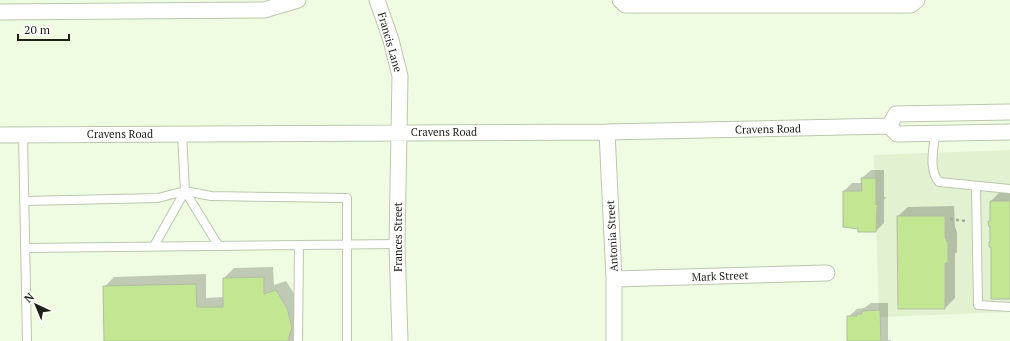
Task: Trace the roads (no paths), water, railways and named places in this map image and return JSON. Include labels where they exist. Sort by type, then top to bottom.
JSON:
[{"type":"street","points":[[0,12],[138,6],[264,10],[298,0]]},
{"type":"street","name":"Francis Lane","points":[[377,0],[391,40],[400,76],[398,133]]},
{"type":"street","points":[[620,0],[625,5],[911,5],[917,0]]},
{"type":"street","points":[[889,126],[896,114],[1010,112]]},
{"type":"street","name":"Cravens Road","points":[[0,135],[606,132],[889,126],[897,134],[1010,132]]},
{"type":"street","name":"Antonia Street","points":[[606,132],[614,280],[614,341]]},
{"type":"street","name":"Frances Street","points":[[398,133],[397,244],[400,341]]},
{"type":"street","name":"Mark Street","points":[[614,280],[827,273]]},
{"type":"lane","points":[[935,133],[933,169],[934,177],[939,182],[1010,189]]},
{"type":"lane","points":[[182,134],[185,191],[218,245]]},
{"type":"lane","points":[[23,135],[27,341]]},
{"type":"lane","points":[[976,186],[978,305],[1010,307]]},
{"type":"lane","points":[[154,246],[185,191]]},
{"type":"lane","points":[[24,201],[158,198],[185,191],[210,196],[347,198],[347,341]]},
{"type":"lane","points":[[298,341],[299,244]]},
{"type":"lane","points":[[25,248],[397,244]]}]
